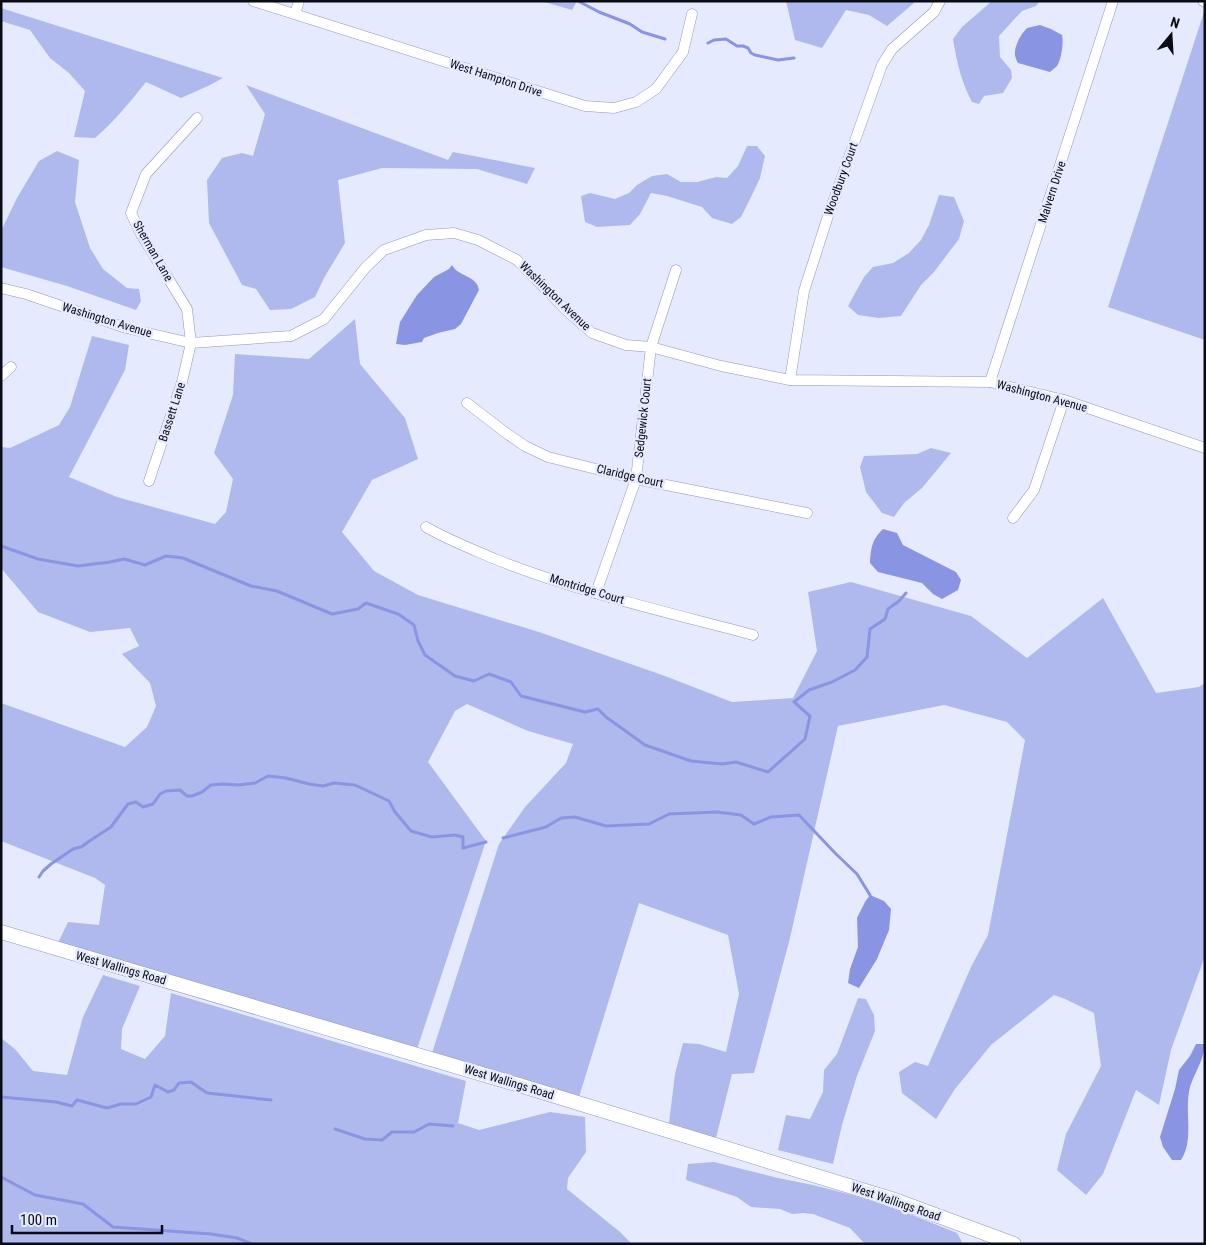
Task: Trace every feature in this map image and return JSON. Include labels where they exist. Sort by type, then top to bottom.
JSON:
[{"type":"street","name":"West Hampton Drive","points":[[254,1],[585,106],[614,108],[636,102],[656,89],[683,52],[692,14]]},
{"type":"street","points":[[295,14],[298,1]]},
{"type":"street","name":"Woodbury Court","points":[[790,380],[804,291],[828,216],[882,65],[892,49],[934,12],[940,1]]},
{"type":"street","name":"Malvern Drive","points":[[990,382],[1113,1]]},
{"type":"street","name":"Sherman Lane","points":[[191,343],[187,310],[140,234],[132,213],[146,174],[197,118]]},
{"type":"street","name":"Washington Avenue","points":[[1,288],[26,294],[126,328],[191,343],[291,336],[324,318],[366,266],[384,250],[426,234],[454,233],[478,240],[518,260],[566,310],[592,333],[626,345],[651,347],[721,366],[790,380],[990,382],[1064,400],[1205,448]]},
{"type":"street","name":"Sedgewick Court","points":[[596,593],[636,479],[651,347],[676,270]]},
{"type":"street","name":"Bassett Lane","points":[[149,480],[182,382],[191,343]]},
{"type":"street","points":[[1,376],[11,367]]},
{"type":"street","points":[[1013,518],[1034,490],[1064,400]]},
{"type":"street","name":"Claridge Court","points":[[467,403],[525,446],[548,457],[636,479],[808,513]]},
{"type":"street","name":"Montridge Court","points":[[426,527],[444,538],[519,568],[596,593],[753,635]]},
{"type":"street","name":"West Wallings Road","points":[[1,932],[511,1083],[895,1200],[1014,1244]]},
{"type":"shaded area","points":[[541,1],[577,1],[572,10]]},
{"type":"shaded area","points":[[786,1],[912,1],[914,3],[887,26],[869,15],[846,10],[822,48],[795,40]]},
{"type":"shaded area","points":[[992,1],[1040,1],[1036,6],[1022,11],[999,36],[1000,57],[1011,70],[1012,78],[1003,93],[984,96],[979,104],[972,102],[965,87],[953,39],[962,27]]},
{"type":"shaded area","points":[[1,8],[223,78],[181,98],[146,82],[115,119],[95,138],[74,137],[85,91],[69,73],[50,58],[30,30],[1,21]]},
{"type":"shaded area","points":[[1205,9],[1205,340],[1108,307]]},
{"type":"shaded area","points":[[1040,25],[1062,35],[1063,38],[1060,60],[1057,66],[1050,72],[1018,63],[1015,56],[1020,37],[1027,28]]},
{"type":"shaded area","points":[[246,85],[448,160],[453,152],[535,168],[527,184],[477,169],[382,168],[338,180],[345,243],[315,297],[291,309],[270,310],[256,289],[242,285],[209,223],[207,180],[222,158],[242,153],[253,156],[265,114]]},
{"type":"shaded area","points":[[747,146],[757,146],[765,156],[760,178],[751,197],[741,217],[732,224],[712,218],[702,207],[651,193],[640,214],[630,225],[597,227],[585,222],[581,196],[590,193],[615,199],[629,193],[637,185],[652,176],[667,174],[681,182],[697,182],[716,177],[727,178],[738,166]]},
{"type":"shaded area","points":[[57,151],[79,160],[75,202],[90,248],[103,269],[127,288],[139,289],[141,301],[136,310],[67,286],[1,267],[1,231],[17,198],[39,161]]},
{"type":"shaded area","points":[[939,195],[954,197],[964,221],[959,239],[934,272],[921,285],[901,316],[879,318],[858,315],[848,306],[864,277],[873,267],[893,263],[909,253],[921,240],[929,225]]},
{"type":"shaded area","points":[[452,265],[458,272],[475,281],[479,290],[461,324],[455,329],[424,338],[422,342],[405,345],[396,344],[400,322],[417,295],[434,277],[449,269]]},
{"type":"shaded area","points":[[355,319],[360,364],[405,418],[418,459],[372,480],[342,532],[374,571],[418,595],[539,632],[665,676],[732,702],[793,698],[817,651],[808,592],[851,582],[971,616],[1027,658],[1103,598],[1156,693],[1199,687],[1205,683],[1205,956],[1171,1050],[1159,1105],[1136,1090],[1103,1174],[1086,1195],[1057,1170],[1066,1134],[1101,1066],[1094,1013],[1054,995],[991,1045],[955,1089],[936,1119],[902,1093],[899,1072],[915,1062],[928,1066],[971,967],[988,935],[1025,740],[1007,722],[944,705],[838,726],[790,938],[754,1073],[732,1074],[716,1138],[669,1123],[675,1074],[683,1043],[699,1044],[726,1052],[739,994],[728,935],[639,903],[579,1097],[432,1053],[499,844],[525,807],[566,763],[573,744],[528,731],[467,704],[455,711],[428,762],[486,841],[417,1049],[58,943],[68,922],[99,925],[105,885],[95,878],[1,841],[1,703],[125,747],[147,727],[156,706],[150,683],[122,654],[139,646],[130,628],[90,632],[38,612],[1,568],[1,447],[10,448],[59,425],[70,407],[92,336],[129,345],[125,370],[69,477],[117,497],[215,524],[226,512],[233,479],[214,453],[233,395],[235,354],[309,359]]},
{"type":"shaded area","points":[[931,448],[951,453],[922,488],[904,503],[894,517],[882,513],[866,492],[860,467],[864,456],[917,454]]},
{"type":"shaded area","points":[[883,529],[897,533],[903,545],[956,572],[961,580],[958,590],[942,599],[933,594],[922,583],[878,572],[870,563],[871,552],[874,540]]},
{"type":"shaded area","points":[[870,895],[884,901],[891,909],[889,930],[877,959],[859,988],[848,983],[850,969],[858,947],[857,918]]},
{"type":"shaded area","points":[[103,975],[140,986],[122,1029],[121,1049],[145,1059],[165,1036],[171,993],[466,1081],[458,1123],[479,1130],[550,1112],[585,1117],[586,1152],[568,1178],[567,1189],[632,1244],[1,1244],[1,1038],[15,1049],[33,1071],[67,1075],[83,1017]]},
{"type":"shaded area","points":[[858,998],[866,999],[874,1015],[875,1031],[857,1076],[842,1125],[833,1164],[778,1150],[786,1115],[810,1119],[823,1092],[824,1070],[837,1054]]},
{"type":"shaded area","points":[[1196,1044],[1204,1044],[1204,1050],[1189,1092],[1187,1144],[1181,1160],[1172,1160],[1163,1147],[1160,1137],[1179,1070],[1190,1056]]},
{"type":"shaded area","points":[[714,1162],[813,1185],[895,1208],[957,1233],[962,1244],[869,1244],[863,1242],[850,1228],[813,1214],[792,1214],[780,1209],[751,1207],[737,1197],[686,1180],[688,1164]]},
{"type":"waterway","points":[[578,1],[599,12],[630,24],[642,32],[665,39]]},
{"type":"waterway","points":[[708,43],[714,40],[726,39],[737,46],[748,48],[755,55],[778,60],[794,58]]},
{"type":"waterway","points":[[1,546],[38,559],[78,566],[124,559],[145,565],[166,556],[183,558],[251,586],[277,591],[332,614],[358,609],[366,603],[398,614],[414,625],[418,641],[425,655],[455,676],[474,681],[489,674],[511,682],[521,696],[585,712],[598,709],[645,745],[691,761],[722,764],[736,762],[768,772],[805,739],[810,716],[794,702],[809,690],[832,682],[855,670],[867,657],[870,629],[885,619],[888,609],[906,593]]},
{"type":"waterway","points":[[39,877],[51,864],[111,827],[128,804],[136,802],[143,807],[153,804],[160,794],[166,791],[180,790],[187,796],[192,796],[202,792],[211,785],[255,783],[268,776],[323,786],[334,783],[355,785],[389,801],[395,812],[411,831],[432,837],[455,835],[463,837],[463,848],[486,842]]},
{"type":"waterway","points":[[503,838],[546,827],[561,818],[575,817],[606,826],[649,824],[669,814],[717,812],[741,815],[754,824],[771,817],[799,815],[857,874],[870,895]]},
{"type":"waterway","points":[[1,1097],[56,1102],[72,1106],[77,1100],[107,1108],[121,1104],[136,1104],[151,1097],[155,1085],[168,1092],[174,1090],[179,1083],[191,1082],[207,1093],[271,1100]]},
{"type":"waterway","points":[[335,1129],[365,1139],[382,1140],[392,1132],[414,1132],[429,1124],[453,1126]]},
{"type":"waterway","points":[[1,1177],[35,1195],[83,1204],[113,1227],[211,1234],[237,1238],[252,1244]]}]
